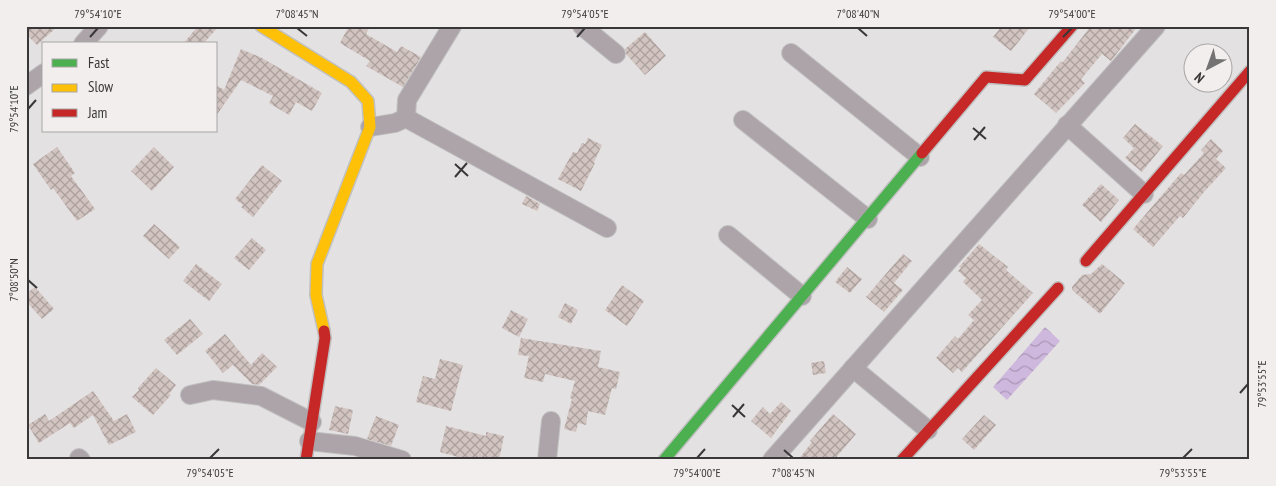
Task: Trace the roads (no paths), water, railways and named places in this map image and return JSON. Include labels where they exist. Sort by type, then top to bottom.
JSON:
[{"type":"street","points":[[85,42],[99,26]]},
{"type":"street","points":[[261,26],[351,82],[368,101],[370,127],[317,264],[316,295],[325,338],[306,460]]},
{"type":"street","points":[[406,118],[407,100],[452,26]]},
{"type":"street","points":[[582,26],[616,54]]},
{"type":"street","points":[[664,460],[986,77],[1025,80],[1072,26]]},
{"type":"street","points":[[772,460],[1156,26]]},
{"type":"street","points":[[791,53],[920,157]]},
{"type":"street","points":[[1086,261],[1250,71]]},
{"type":"street","points":[[26,86],[42,74]]},
{"type":"street","points":[[370,127],[394,123],[406,118]]},
{"type":"street","points":[[406,118],[607,228]]},
{"type":"street","points":[[743,120],[868,219]]},
{"type":"street","points":[[1067,125],[1144,194]]},
{"type":"street","points":[[728,235],[802,296]]},
{"type":"street","points":[[902,460],[1058,288]]},
{"type":"street","points":[[853,368],[928,430]]},
{"type":"street","points":[[190,395],[213,390],[261,396],[312,422]]},
{"type":"street","points":[[547,460],[551,421]]},
{"type":"street","points":[[309,441],[355,446],[402,460]]},
{"type":"water","points":[[1045,327],[1060,341],[1007,400],[993,387]]}]
